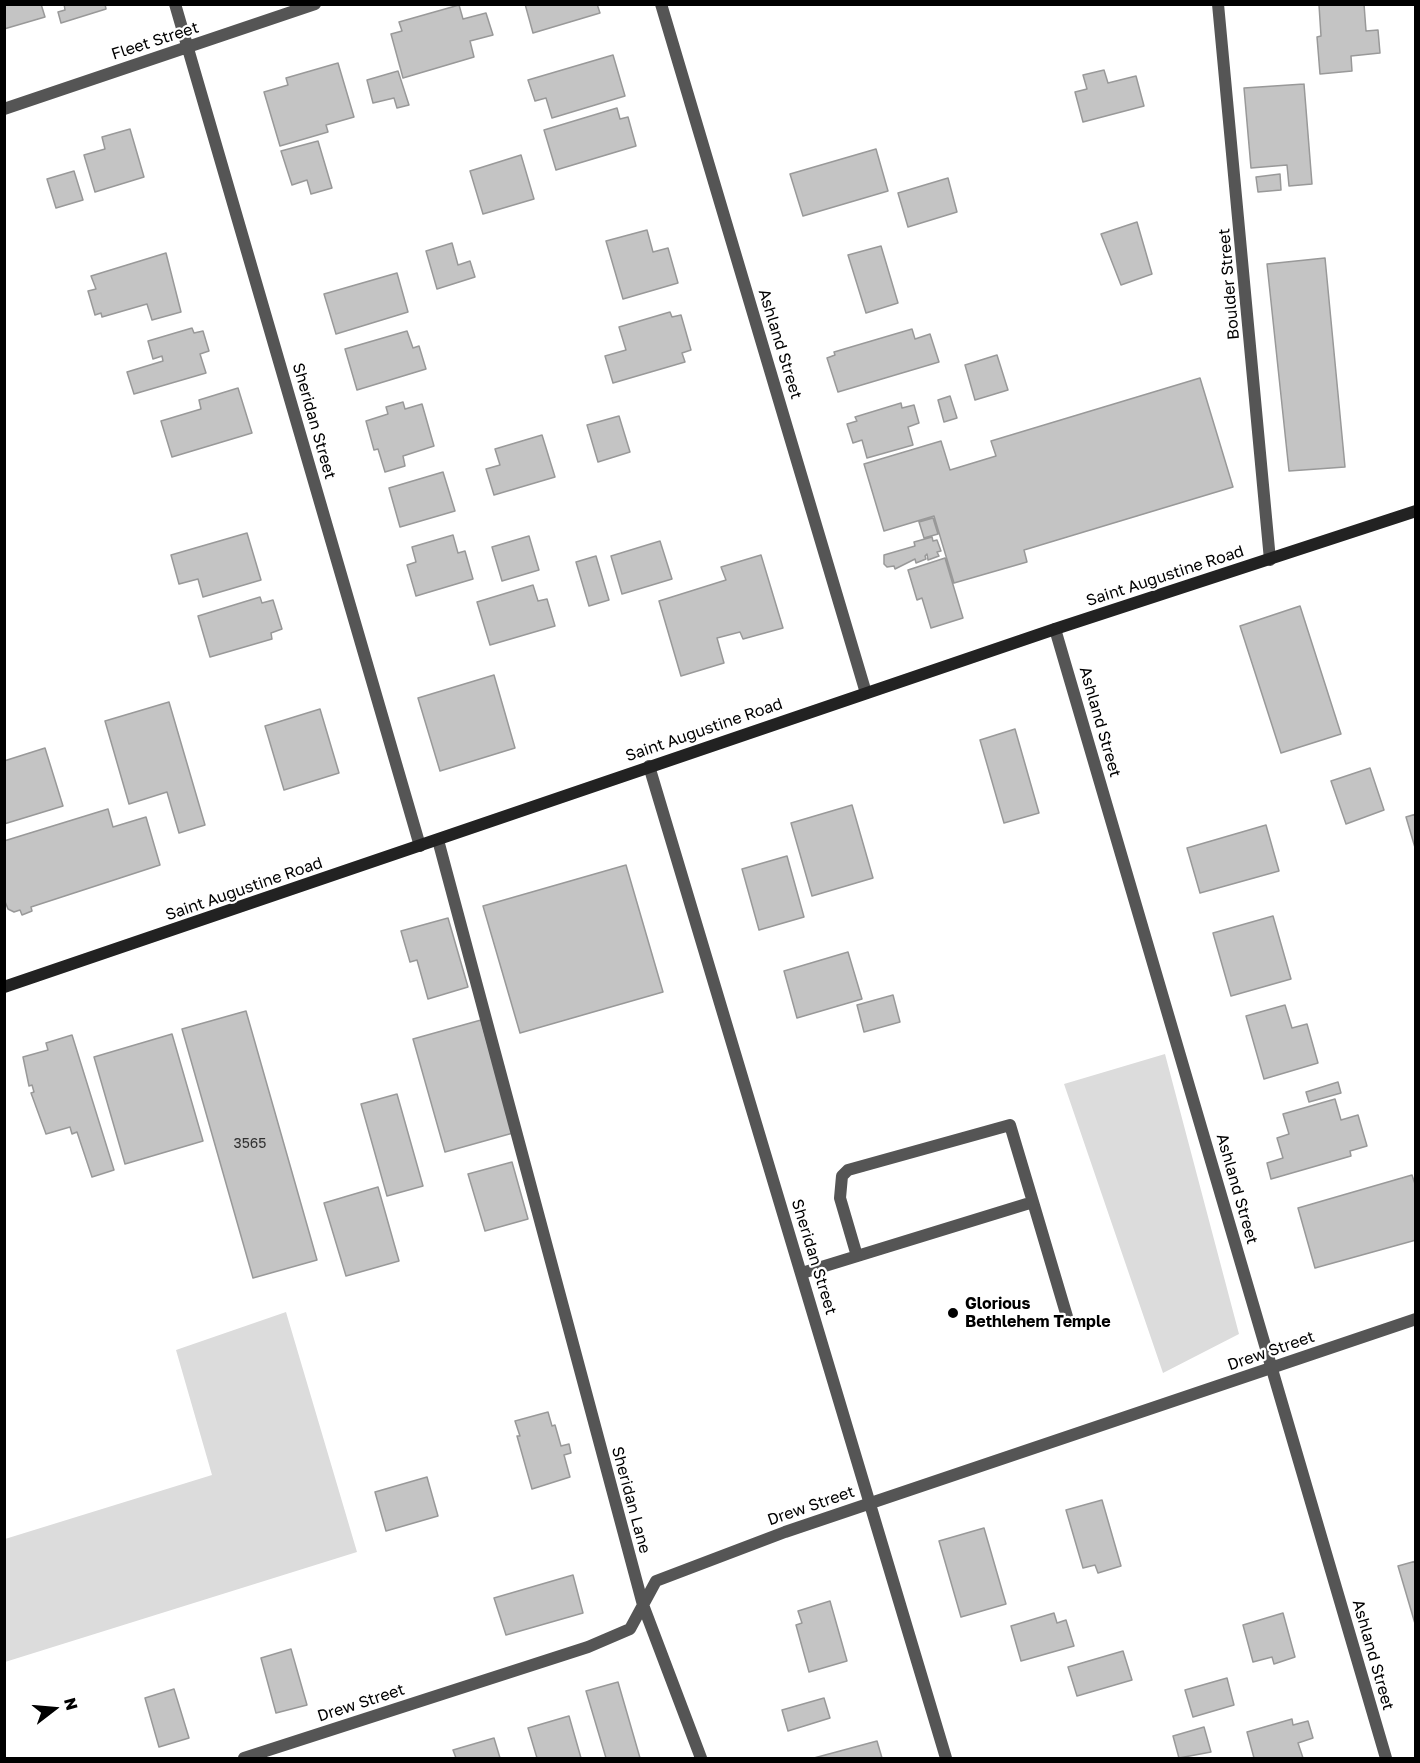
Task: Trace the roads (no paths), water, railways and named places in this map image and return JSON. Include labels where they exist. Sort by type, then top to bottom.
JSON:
[{"type":"main road","name":"Saint Augustine Road","points":[[4,987],[1055,629],[1416,511]]},
{"type":"street","name":"Sheridan Street","points":[[175,4],[420,846]]},
{"type":"street","name":"Fleet Street","points":[[4,109],[315,4]]},
{"type":"street","name":"Ashland Street","points":[[662,4],[866,693]]},
{"type":"street","name":"Boulder Street","points":[[1218,4],[1270,560]]},
{"type":"street","name":"Ashland Street","points":[[1055,629],[1386,1758]]},
{"type":"street","name":"Sheridan Street","points":[[649,766],[946,1758]]},
{"type":"street","name":"Sheridan Lane","points":[[438,840],[548,1245],[580,1377],[644,1605],[701,1758]]},
{"type":"street","points":[[857,1256],[840,1198],[842,1176],[849,1170],[1010,1125],[1068,1320]]},
{"type":"street","points":[[802,1273],[1033,1202]]},
{"type":"street","name":"Drew Street","points":[[244,1758],[588,1647],[630,1629],[656,1581],[784,1532],[1416,1319]]},
{"type":"place","name":"Glorious Bethlehem Temple","points":[[953,1313]]}]
